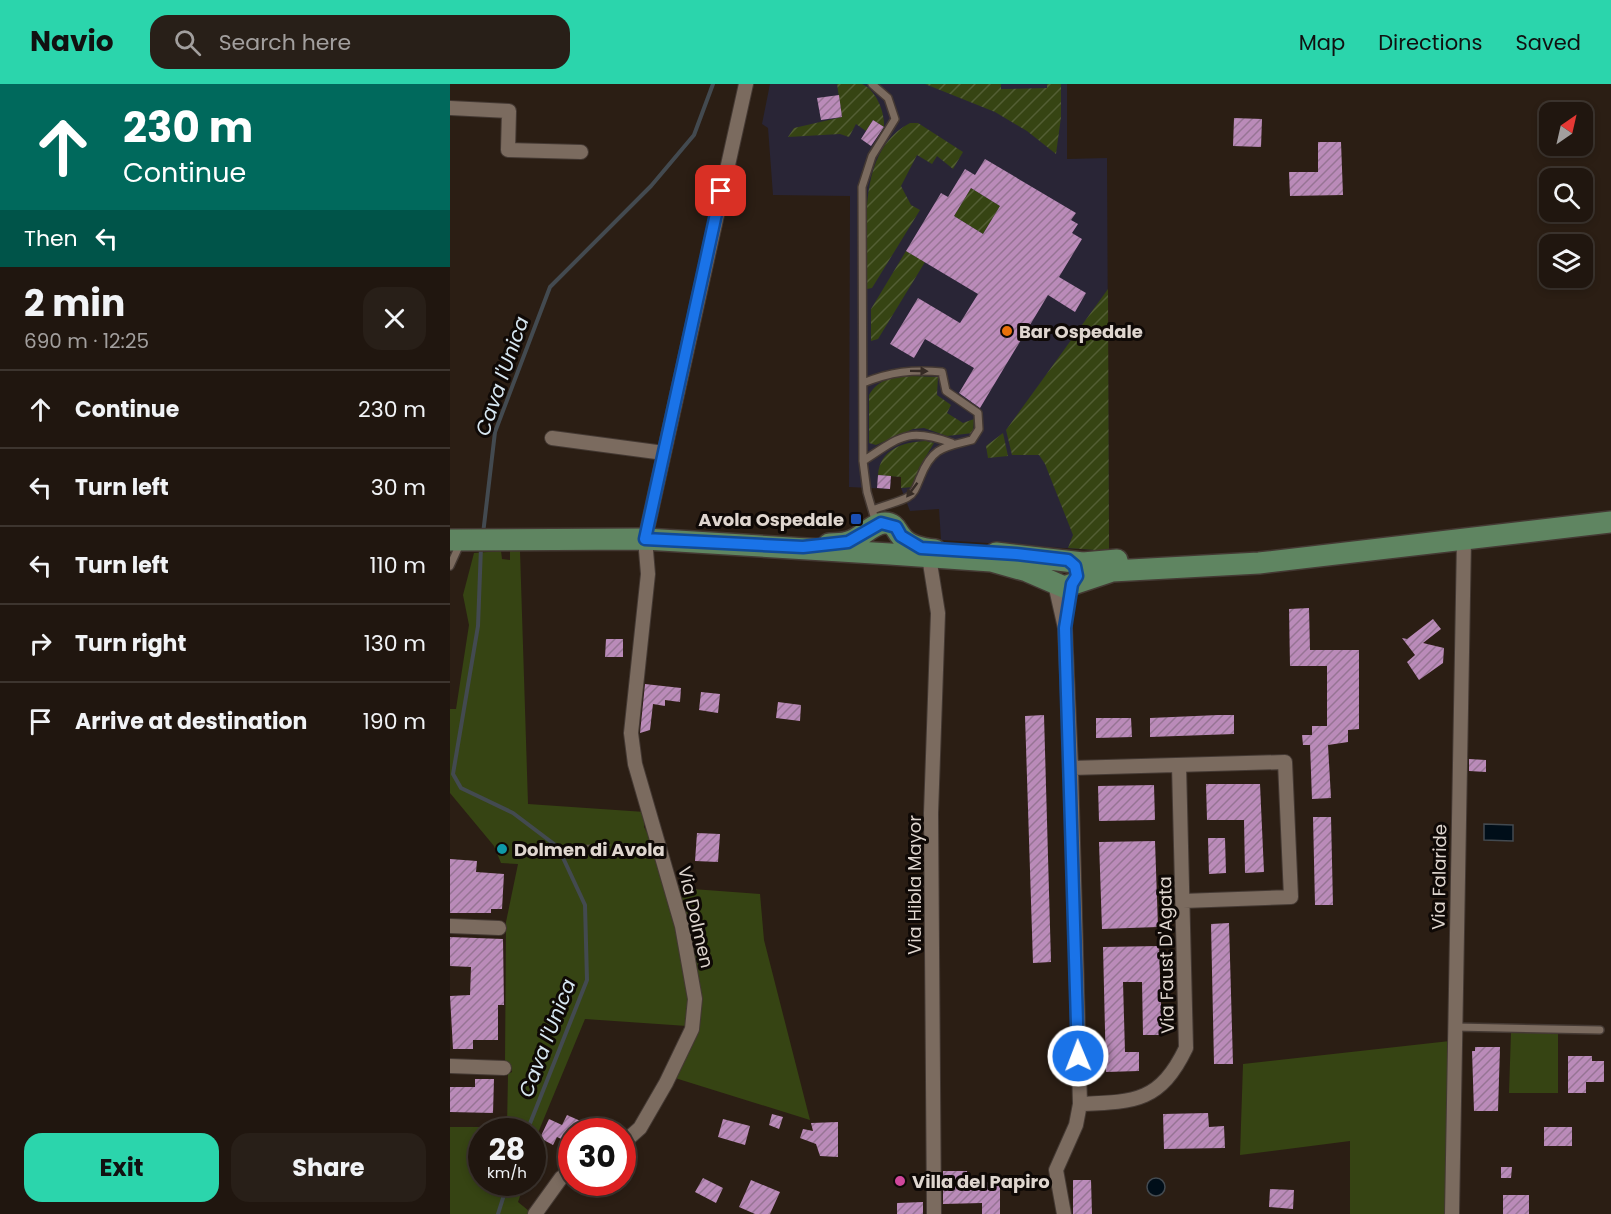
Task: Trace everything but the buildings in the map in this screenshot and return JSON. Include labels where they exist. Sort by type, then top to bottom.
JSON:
[{"type":"main road","points":[[803,547],[848,542],[874,521]]},
{"type":"main road","points":[[874,521],[870,543],[929,558],[991,561],[1064,583],[1112,571],[1168,566],[1259,563],[1611,522]]},
{"type":"main road","points":[[461,540],[645,539],[803,547],[921,548],[1016,554],[1083,563],[1112,559],[1168,566]]},
{"type":"main road","points":[[1064,583],[1077,569],[1066,560]]},
{"type":"street","name":"Via Dolmen","points":[[636,1132],[661,1092],[688,1037],[694,1019],[695,999],[684,935],[662,849],[635,764],[631,733],[648,574],[645,539],[746,84]]},
{"type":"street","points":[[450,108],[509,111],[508,150],[581,152]]},
{"type":"street","points":[[552,438],[664,453]]},
{"type":"street","name":"Via Falaride","points":[[1452,1214],[1464,540]]},
{"type":"street","name":"Via Hibla Mayor","points":[[929,558],[938,613],[931,813],[934,1214]]},
{"type":"street","points":[[1064,583],[1080,1104],[1076,1125],[1056,1170],[1064,1214]]},
{"type":"street","points":[[1071,768],[1285,762],[1291,897],[1183,901]]},
{"type":"street","name":"Via Faust D'Agata","points":[[1080,1104],[1127,1102],[1150,1094],[1176,1070],[1186,1048],[1179,765]]},
{"type":"street","points":[[450,927],[499,928]]},
{"type":"street","points":[[450,1066],[504,1068]]},
{"type":"street","points":[[535,1214],[558,1182]]},
{"type":"lane","points":[[863,383],[882,375],[904,370],[942,372],[946,391],[978,413],[981,422],[980,429],[972,440],[952,443],[938,449],[928,461],[916,488],[908,498],[874,521],[863,461],[861,187],[872,156],[895,119],[888,98],[872,84]]},
{"type":"lane","points":[[863,461],[909,434],[923,434],[952,443]]},
{"type":"lane","points":[[450,566],[461,540]]},
{"type":"lane","points":[[1455,1027],[1600,1030]]},
{"type":"path","points":[[514,850],[546,851],[558,847],[630,844],[662,849]]},
{"type":"shaded area","points":[[770,84],[1067,84],[1067,159],[1107,158],[1109,551],[941,540],[939,509],[910,511],[901,488],[901,477],[891,476],[890,489],[849,487],[850,196],[773,195],[768,128],[762,124]]},
{"type":"green space","points":[[837,84],[862,84],[867,87],[879,102],[884,127],[873,120],[866,131],[856,124],[849,137],[840,134],[788,137],[794,128],[842,117]]},
{"type":"green space","points":[[925,84],[1001,84],[1001,89],[1047,88],[1047,84],[1061,84],[1061,117],[1056,154],[1027,131],[995,112]]},
{"type":"green space","points":[[910,123],[918,123],[963,152],[953,169],[937,156],[932,164],[917,155],[901,186],[911,205],[920,210],[872,288],[867,289],[866,221],[872,174],[880,154],[892,136]]},
{"type":"green space","points":[[971,188],[1000,206],[983,234],[954,216]]},
{"type":"green space","points":[[906,251],[925,262],[878,339],[871,341],[871,309]]},
{"type":"green space","points":[[1108,289],[1109,551],[1068,548],[1073,535],[1045,464],[1039,455],[1012,455],[1006,430]]},
{"type":"green space","points":[[912,376],[938,377],[937,395],[951,405],[947,413],[963,423],[974,419],[973,433],[947,436],[924,428],[913,429],[876,445],[869,443],[869,395],[882,382]]},
{"type":"green space","points":[[1003,433],[1008,456],[988,458],[986,446]]},
{"type":"green space","points":[[926,441],[934,443],[919,468],[913,487],[901,488],[901,477],[878,475],[883,459],[888,453],[901,445]]},
{"type":"green space","points":[[501,551],[502,559],[510,560],[510,551],[520,551],[528,804],[645,812],[644,827],[651,840],[668,891],[691,996],[687,1026],[585,1019],[544,1118],[507,1118],[508,1074],[512,1072],[511,1066],[505,1063],[506,922],[518,864],[501,863],[494,846],[450,793],[450,709],[456,709],[469,625],[463,595],[474,553]]},
{"type":"green space","points":[[679,888],[760,894],[764,940],[810,1120],[675,1078],[697,1034],[702,999]]},
{"type":"green space","points":[[1511,1032],[1558,1033],[1558,1093],[1509,1093]]},
{"type":"green space","points":[[1450,1041],[1448,1214],[1350,1214],[1350,1141],[1240,1155],[1243,1064]]},
{"type":"green space","points":[[450,1127],[468,1127],[468,1196],[520,1196],[518,1202],[529,1211],[527,1214],[450,1214]]},
{"type":"water","points":[[1484,824],[1513,825],[1513,841],[1484,840]]},
{"type":"water","points":[[1156,1178],[1162,1181],[1165,1187],[1162,1193],[1156,1196],[1150,1193],[1147,1187],[1150,1181]]},
{"type":"waterway","name":"Cava l'Unica","points":[[483,534],[495,432],[550,287],[651,186],[694,135],[713,84]]},
{"type":"waterway","name":"Cava l'Unica","points":[[481,547],[478,626],[453,774],[461,788],[513,813],[558,847],[585,905],[587,980],[532,1118]]},
{"type":"waterway","name":"Cava l'Unica","points":[[498,1214],[504,1196]]},
{"type":"place","name":"Bar Ospedale","points":[[1007,331]]},
{"type":"place","name":"Avola Ospedale","points":[[856,519]]},
{"type":"place","name":"Dolmen di Avola","points":[[502,849]]},
{"type":"place","name":"Villa del Papiro","points":[[900,1181]]},
{"type":"route","points":[[721,191],[645,539],[803,547],[848,542],[876,525],[886,523],[896,527],[901,536],[921,548],[1068,560],[1075,566],[1077,576],[1072,584],[1065,628],[1078,1056]]}]
